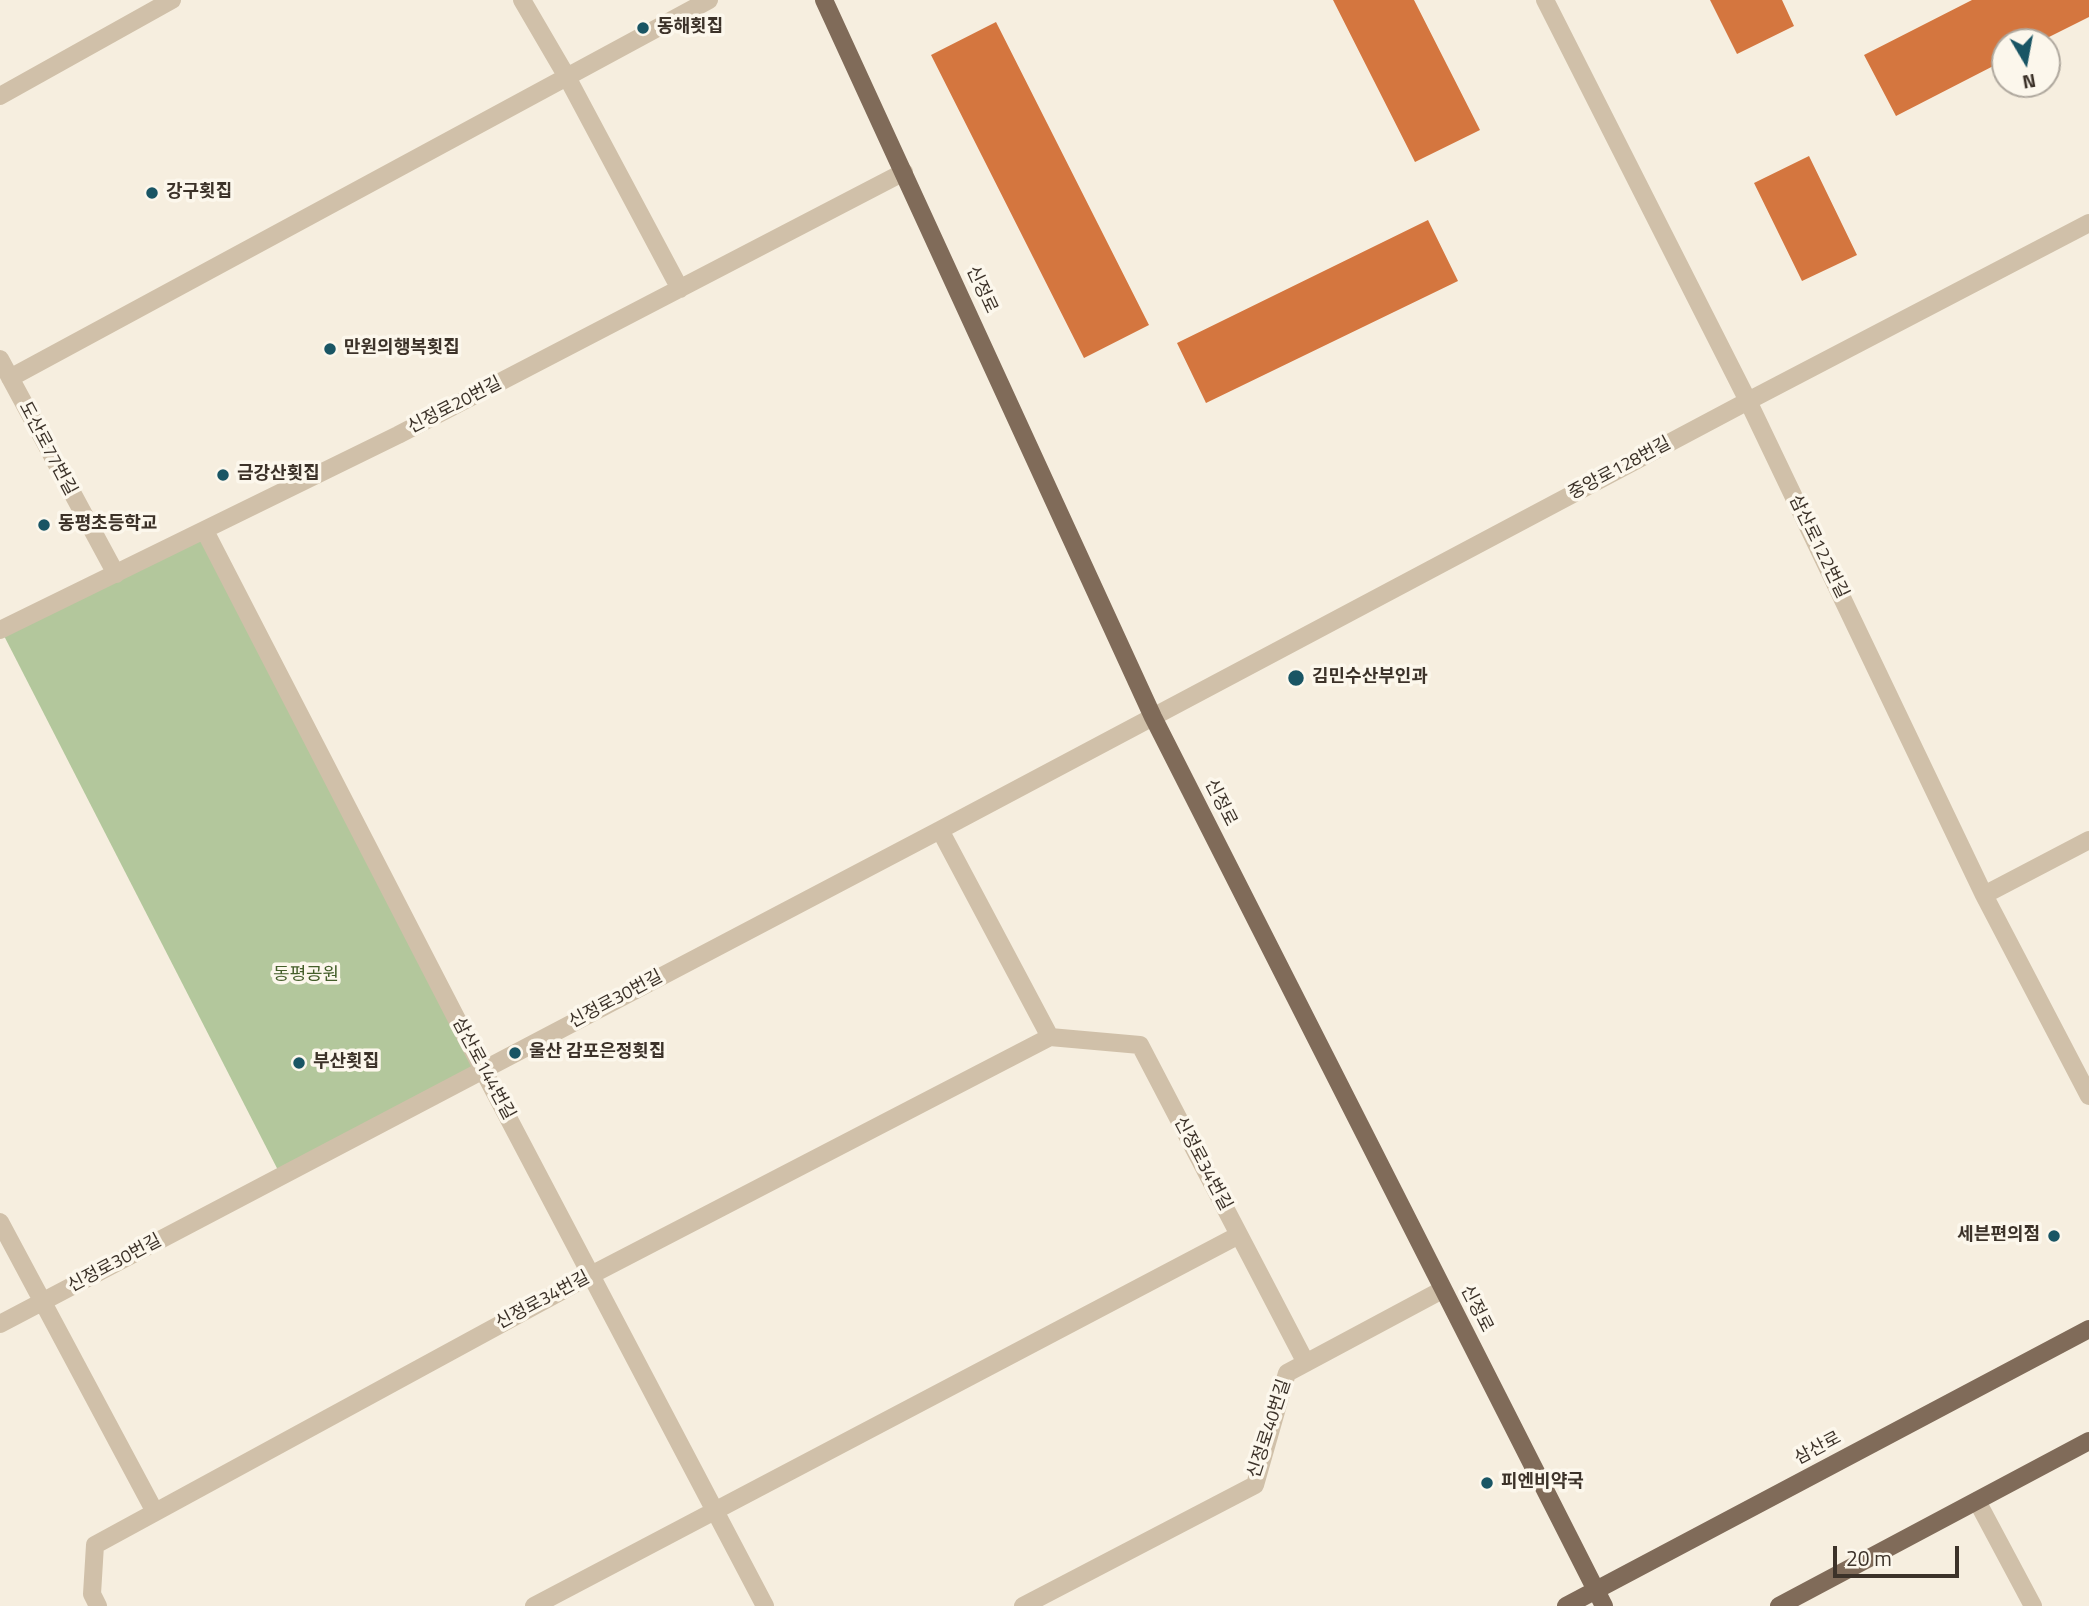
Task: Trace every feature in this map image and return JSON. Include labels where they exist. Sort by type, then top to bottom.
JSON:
[{"type":"main road","name":"신정로","points":[[827,2],[1153,717],[1599,1598]]},
{"type":"main road","name":"삼산로","points":[[1566,1606],[1599,1598],[2089,1329]]},
{"type":"main road","points":[[1779,1606],[2089,1441]]},
{"type":"street","points":[[0,96],[172,0]]},
{"type":"street","points":[[522,0],[567,77],[681,289]]},
{"type":"street","points":[[10,378],[709,0]]},
{"type":"street","name":"삼산로122번길","points":[[1545,0],[1748,401],[1984,895],[2089,1096]]},
{"type":"street","name":"신정로20번길","points":[[0,630],[398,435],[904,172]]},
{"type":"street","name":"중앙로128번길","points":[[1153,717],[2089,223]]},
{"type":"street","name":"도산로77번길","points":[[0,359],[116,575]]},
{"type":"street","name":"삼산로144번길","points":[[205,531],[483,1070],[765,1606]]},
{"type":"street","name":"신정로30번길","points":[[0,1324],[1153,717]]},
{"type":"street","points":[[940,830],[1050,1037]]},
{"type":"street","points":[[1984,895],[2089,840]]},
{"type":"street","name":"신정로34번길","points":[[98,1606],[92,1594],[95,1545],[591,1275],[1050,1037],[1140,1045],[1306,1363]]},
{"type":"street","points":[[0,1222],[155,1512]]},
{"type":"street","points":[[534,1606],[1239,1235]]},
{"type":"street","name":"신정로40번길","points":[[1023,1606],[1255,1485],[1287,1373],[1443,1290]]},
{"type":"street","points":[[1977,1500],[2033,1606]]},
{"type":"green space","name":"동평공원","points":[[205,531],[483,1070],[281,1176],[1,630]]},
{"type":"building","points":[[1333,0],[1414,0],[1480,130],[1415,162]]},
{"type":"building","points":[[1710,0],[1782,0],[1794,26],[1737,54]]},
{"type":"building","points":[[1972,0],[2089,0],[2089,17],[2061,31],[2061,28],[1991,28],[1991,67],[1896,116],[1864,55]]},
{"type":"building","points":[[996,22],[1149,325],[1084,358],[931,55]]},
{"type":"building","points":[[1809,156],[1857,255],[1802,281],[1754,183]]},
{"type":"building","points":[[1428,220],[1458,281],[1206,403],[1177,343]]},
{"type":"place","name":"동해횟집","points":[[643,28]]},
{"type":"place","name":"강구횟집","points":[[152,193]]},
{"type":"place","name":"만원의행복횟집","points":[[330,349]]},
{"type":"place","name":"금강산횟집","points":[[223,475]]},
{"type":"place","name":"동평초등학교","points":[[44,525]]},
{"type":"place","name":"김민수산부인과","points":[[1296,678]]},
{"type":"place","name":"울산 감포은정횟집","points":[[515,1053]]},
{"type":"place","name":"부산횟집","points":[[299,1063]]},
{"type":"place","name":"세븐편의점","points":[[2054,1236]]},
{"type":"place","name":"피엔비약국","points":[[1487,1483]]}]
